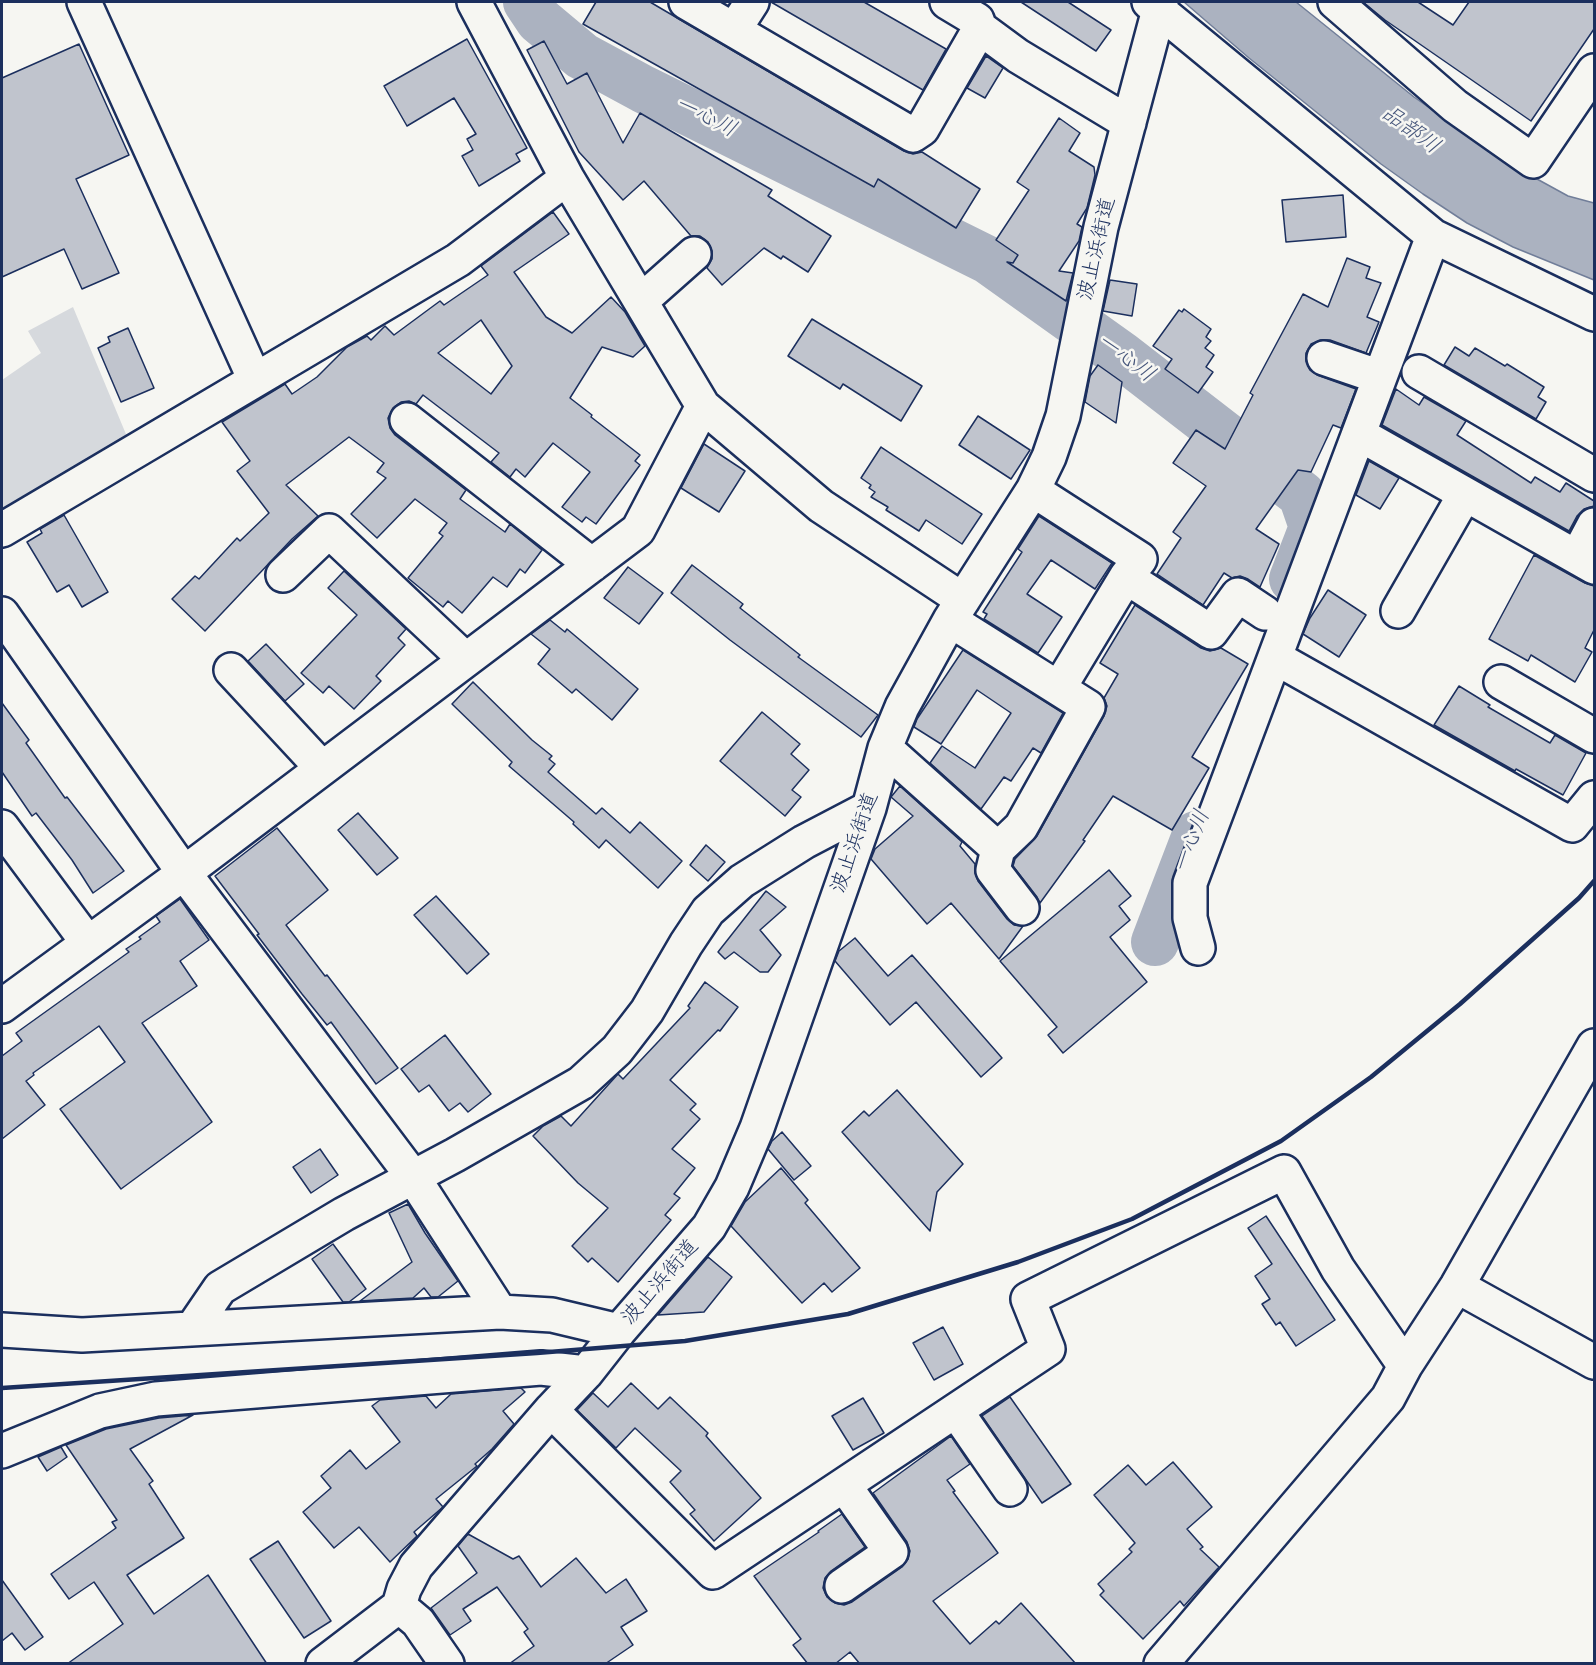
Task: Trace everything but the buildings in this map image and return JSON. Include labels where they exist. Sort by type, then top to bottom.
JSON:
[{"type":"street","points":[[84,2],[255,380]]},
{"type":"street","points":[[474,2],[567,178],[703,406],[821,506],[1059,688],[1088,707],[1021,827],[998,849],[993,870],[1022,908]]},
{"type":"street","points":[[686,2],[913,135],[922,129],[980,28]]},
{"type":"street","points":[[734,30],[752,2]]},
{"type":"street","points":[[947,2],[977,20],[980,28],[1018,56],[1129,123]]},
{"type":"street","points":[[1335,2],[1455,106],[1533,160],[1594,72]]},
{"type":"street","points":[[1156,5],[1433,236],[1594,314]]},
{"type":"street","name":"波止浜街道","points":[[399,1606],[404,1588],[416,1566],[551,1410],[586,1373],[619,1331],[710,1227],[732,1187],[757,1128],[868,808],[885,748],[902,707],[956,610],[1033,490],[1049,457],[1063,416],[1101,227],[1129,123],[1156,5]]},
{"type":"street","points":[[2,530],[458,260],[567,178]]},
{"type":"street","points":[[1198,948],[1190,918],[1190,883],[1433,236]]},
{"type":"street","points":[[641,301],[694,254]]},
{"type":"street","points":[[1324,358],[1380,377]]},
{"type":"street","points":[[1419,372],[1594,475]]},
{"type":"street","points":[[2,1006],[184,873],[638,530],[703,406]]},
{"type":"street","points":[[407,420],[592,565]]},
{"type":"street","points":[[1359,434],[1586,562],[1594,525]]},
{"type":"street","points":[[1033,490],[1140,559],[1126,577],[1059,688]]},
{"type":"street","points":[[1398,611],[1465,494]]},
{"type":"street","points":[[283,575],[329,531],[466,660]]},
{"type":"street","points":[[1126,577],[1211,632],[1239,595],[1265,613]]},
{"type":"street","points":[[2,614],[184,873],[413,1177],[500,1312]]},
{"type":"street","points":[[1276,658],[1572,825],[1594,798]]},
{"type":"street","points":[[231,670],[322,768]]},
{"type":"street","points":[[1501,682],[1594,736]]},
{"type":"street","points":[[885,748],[998,849]]},
{"type":"street","points":[[192,1329],[220,1288],[344,1214],[580,1083],[617,1050],[648,1011],[686,944],[708,911],[742,881],[804,842],[868,808]]},
{"type":"street","points":[[2,827],[87,943]]},
{"type":"street","points":[[1161,1664],[1388,1398],[1405,1366],[1457,1286],[1594,1046]]},
{"type":"street","points":[[551,1410],[713,1572],[1048,1349],[1028,1299],[1284,1172],[1338,1269],[1405,1366]]},
{"type":"street","points":[[1457,1286],[1594,1362]]},
{"type":"street","points":[[2,1330],[82,1335],[500,1312],[552,1315],[619,1331]]},
{"type":"street","points":[[2,1451],[100,1411],[156,1399],[541,1368],[586,1373]]},
{"type":"street","points":[[956,1411],[1010,1489]]},
{"type":"street","points":[[842,1586],[891,1552],[844,1485]]},
{"type":"street","points":[[323,1664],[399,1606],[418,1622],[447,1664]]},
{"type":"shaded area","points":[[73,307],[128,439],[2,518],[2,380],[41,353],[28,331]]},
{"type":"water","name":"品部川","points":[[1184,2],[1296,2],[1414,97],[1506,162],[1568,196],[1594,203],[1594,280],[1513,247],[1467,223],[1423,194],[1381,164],[1249,58]]},
{"type":"waterway","name":"一心川","points":[[527,2],[539,20],[582,56],[643,89],[988,260],[1121,355],[1302,495],[1313,527],[1293,579]]},
{"type":"waterway","name":"一心川","points":[[1155,942],[1196,835]]},
{"type":"railway","points":[[2,1388],[537,1353],[685,1341],[848,1314],[1018,1262],[1132,1219],[1281,1141],[1371,1077],[1460,1004],[1579,898],[1594,881]]}]
